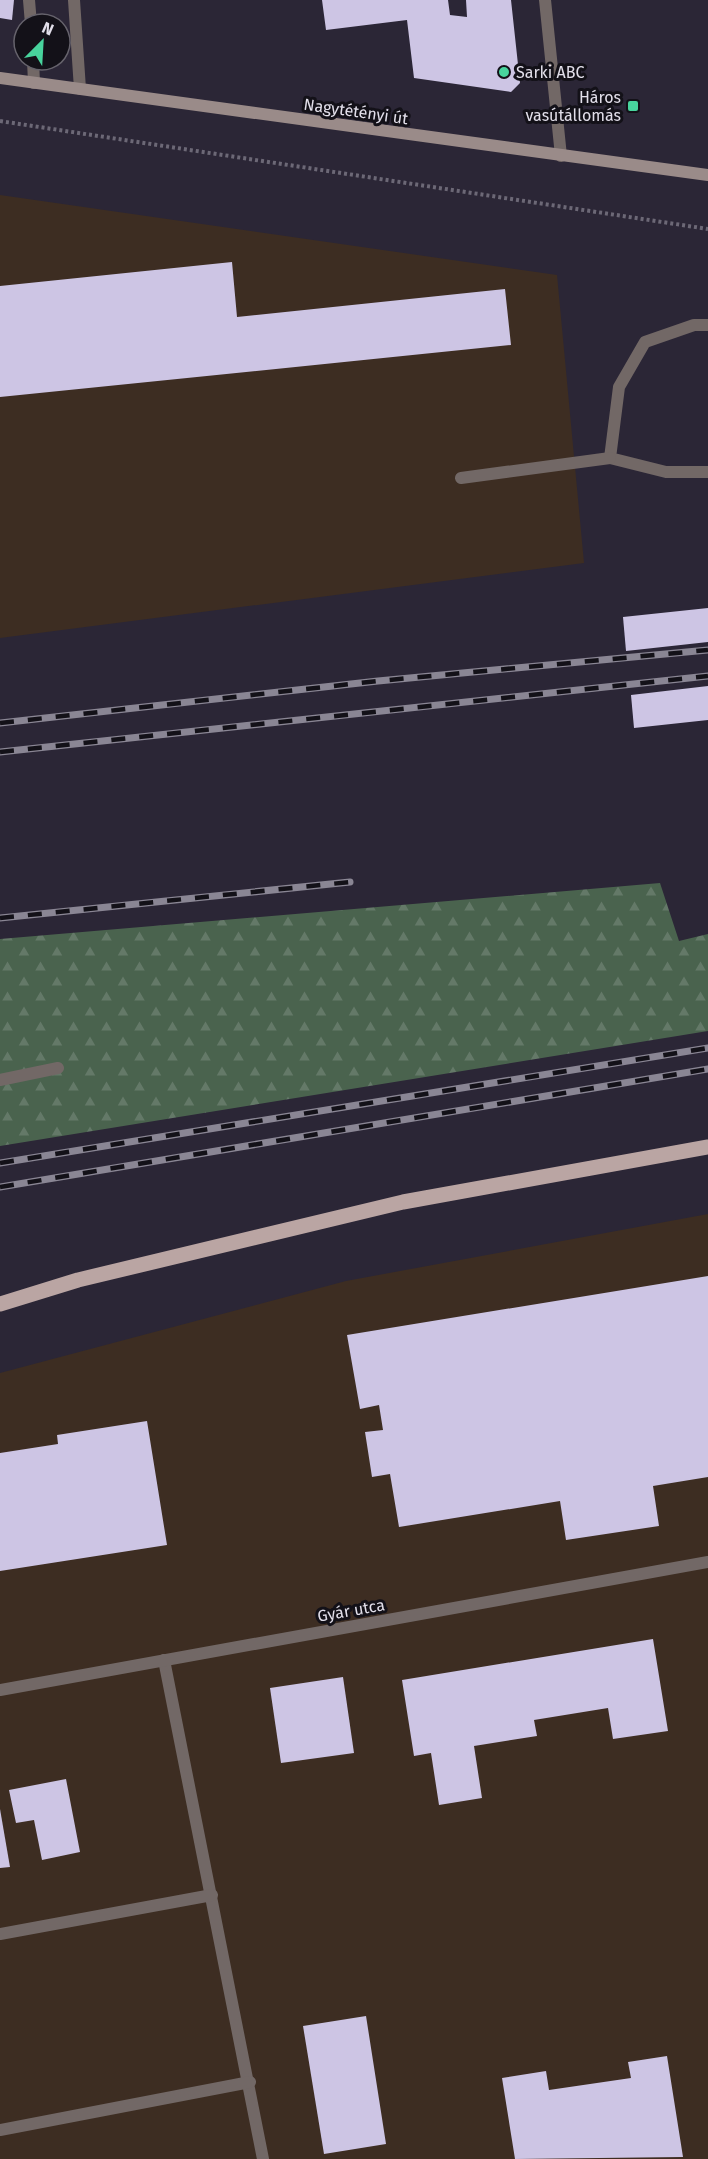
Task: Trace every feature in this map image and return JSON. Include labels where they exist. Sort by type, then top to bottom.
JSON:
[{"type":"main road","name":"Nagytétényi út","points":[[0,78],[708,175]]},
{"type":"main road","points":[[0,1304],[78,1280],[403,1202],[708,1147]]},
{"type":"street","points":[[74,0],[80,90]]},
{"type":"street","points":[[545,0],[561,156]]},
{"type":"street","points":[[34,72],[34,83]]},
{"type":"street","points":[[610,458],[619,387],[645,342],[694,325],[708,325]]},
{"type":"street","points":[[461,478],[610,458],[666,472],[708,472]]},
{"type":"street","points":[[0,1080],[58,1068]]},
{"type":"street","name":"Gyár utca","points":[[0,1690],[708,1562]]},
{"type":"street","points":[[164,1660],[250,2082],[263,2159]]},
{"type":"street","points":[[0,1934],[212,1895]]},
{"type":"street","points":[[0,2130],[250,2082]]},
{"type":"path","points":[[0,121],[708,229]]},
{"type":"shaded area","points":[[0,195],[557,275],[584,563],[0,638]]},
{"type":"shaded area","points":[[708,1214],[708,2159],[0,2159],[0,1373],[346,1281]]},
{"type":"green space","points":[[660,883],[679,941],[708,934],[708,1031],[0,1146],[0,939]]},
{"type":"building","points":[[0,0],[14,0],[12,20],[0,18]]},
{"type":"building","points":[[322,0],[448,0],[450,15],[467,17],[466,0],[511,0],[520,83],[511,92],[414,78],[407,20],[326,30]]},
{"type":"building","points":[[232,262],[237,317],[505,289],[511,345],[0,397],[0,286]]},
{"type":"building","points":[[708,608],[708,642],[626,651],[623,617]]},
{"type":"building","points":[[708,686],[708,720],[634,728],[631,695]]},
{"type":"building","points":[[708,1276],[708,1477],[653,1486],[659,1526],[566,1540],[560,1501],[399,1527],[390,1474],[372,1477],[365,1432],[383,1430],[379,1405],[360,1409],[347,1335]]},
{"type":"building","points":[[147,1421],[167,1545],[0,1571],[0,1453],[58,1444],[57,1435]]},
{"type":"building","points":[[653,1639],[668,1731],[613,1739],[608,1708],[534,1720],[537,1736],[474,1746],[482,1798],[439,1805],[431,1753],[414,1756],[402,1680]]},
{"type":"building","points":[[343,1677],[354,1753],[281,1763],[270,1688]]},
{"type":"building","points":[[66,1779],[80,1852],[42,1860],[34,1820],[16,1823],[9,1790]]},
{"type":"building","points":[[0,1809],[10,1867],[0,1868]]},
{"type":"building","points":[[366,2016],[386,2144],[324,2154],[303,2026]]},
{"type":"building","points":[[667,2056],[683,2157],[515,2159],[502,2078],[546,2071],[549,2090],[631,2078],[628,2062]]},
{"type":"railway","points":[[0,723],[378,681],[708,650]]},
{"type":"railway","points":[[0,752],[708,676]]},
{"type":"railway","points":[[0,918],[350,882]]},
{"type":"railway","points":[[0,1163],[708,1048]]},
{"type":"railway","points":[[0,1187],[708,1069]]},
{"type":"place","name":"Sarki ABC","points":[[504,72]]},
{"type":"place","name":"Háros vasútállomás","points":[[633,106]]}]
